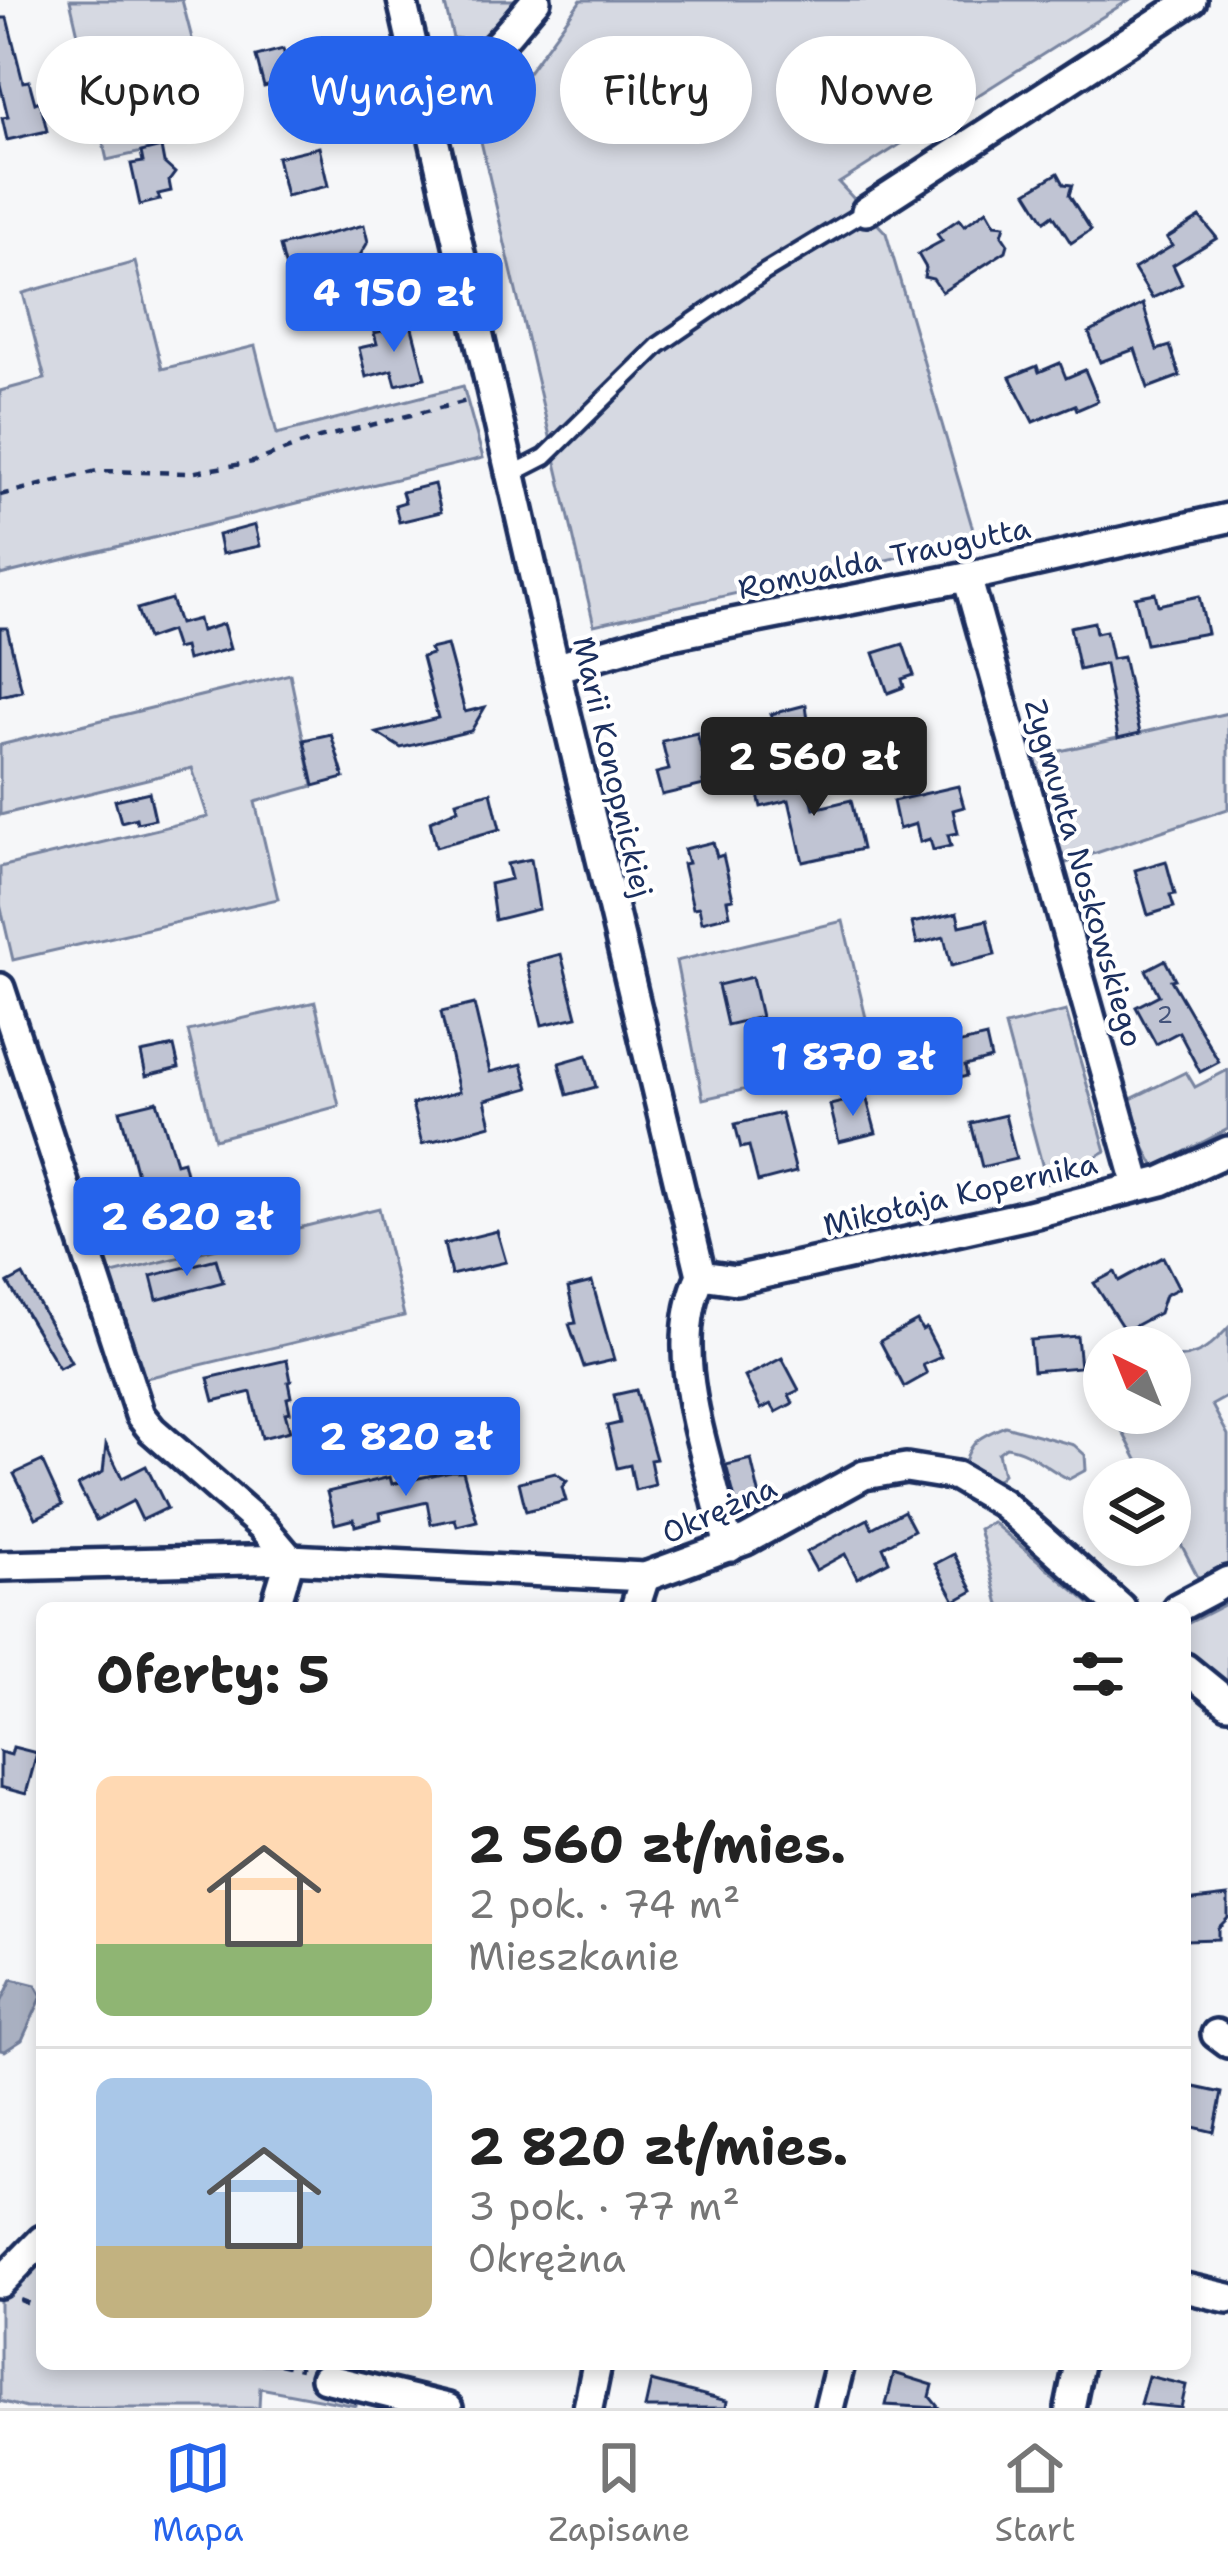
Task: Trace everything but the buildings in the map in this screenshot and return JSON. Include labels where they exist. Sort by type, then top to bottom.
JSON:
[{"type":"street","name":"Marii Konopnickiej","points":[[402,0],[411,36]]},
{"type":"street","points":[[504,36],[536,0]]},
{"type":"street","points":[[866,211],[1192,0]]},
{"type":"street","name":"Marii Konopnickiej","points":[[437,144],[555,668],[701,1275],[685,1322],[685,1357],[731,1547]]},
{"type":"street","name":"Romualda Traugutta","points":[[555,668],[661,637],[967,578],[1228,518]]},
{"type":"street","name":"Zygmunta Noskowskiego","points":[[967,578],[1138,1186]]},
{"type":"street","points":[[0,988],[140,1414],[290,1558],[277,1602]]},
{"type":"street","name":"Mikołaja Kopernika","points":[[701,1275],[736,1280],[1028,1215],[1190,1171],[1228,1151]]},
{"type":"street","name":"Okrężna","points":[[0,1566],[290,1558],[645,1576],[731,1547],[864,1475],[906,1468],[956,1476],[1002,1503],[1114,1602]]},
{"type":"street","points":[[637,1602],[645,1576]]},
{"type":"street","points":[[1188,1602],[1228,1581]]},
{"type":"street","points":[[1191,1672],[1228,1703]]},
{"type":"street","points":[[10,2292],[36,2250]]},
{"type":"street","points":[[1191,2289],[1228,2298]]},
{"type":"street","points":[[587,2408],[596,2370]]},
{"type":"street","points":[[830,2408],[839,2370]]},
{"type":"street","points":[[1070,2408],[1078,2370]]},
{"type":"street","points":[[325,2378],[448,2408]]},
{"type":"lane","points":[[512,474],[545,457],[659,346],[765,272],[866,211]]},
{"type":"path","points":[[0,495],[97,471],[190,473],[253,462],[320,438],[494,394]]},
{"type":"shaded area","points":[[70,0],[182,0],[191,36],[78,36]]},
{"type":"shaded area","points":[[444,0],[516,0],[490,36],[453,36]]},
{"type":"shaded area","points":[[581,0],[1129,0],[976,97],[976,36],[776,36],[776,144],[901,144],[839,183],[886,233],[976,540],[594,625],[482,144],[536,144],[536,61]]},
{"type":"shaded area","points":[[103,144],[177,144],[107,160]]},
{"type":"shaded area","points":[[135,262],[162,369],[255,346],[277,434],[463,386],[483,458],[0,575],[0,391],[45,379],[23,293]]},
{"type":"shaded area","points":[[290,674],[313,786],[255,802],[278,899],[13,960],[0,904],[0,867],[208,817],[192,768],[0,815],[0,745]]},
{"type":"shaded area","points":[[1228,713],[1228,809],[1063,864],[1033,757]]},
{"type":"shaded area","points":[[843,921],[876,1060],[703,1099],[676,961]]},
{"type":"shaded area","points":[[315,1002],[339,1106],[215,1139],[188,1031]]},
{"type":"shaded area","points":[[1066,1011],[1106,1151],[1047,1183],[1005,1026]]},
{"type":"shaded area","points":[[1228,1070],[1228,1129],[1155,1167],[1137,1134],[1127,1101],[1186,1072],[1195,1087]]},
{"type":"shaded area","points":[[379,1208],[404,1316],[138,1380],[104,1276]]},
{"type":"shaded area","points":[[1228,1328],[1228,1396],[1212,1405],[1228,1435],[1228,1564],[1199,1579],[1191,1564],[1191,1458],[1136,1458],[1124,1434],[1191,1434],[1191,1355]]},
{"type":"shaded area","points":[[1005,1426],[1074,1445],[1085,1455],[1083,1472],[1069,1479],[1006,1447],[998,1453],[1003,1474],[996,1481],[965,1462],[985,1435]]},
{"type":"shaded area","points":[[992,1522],[1088,1602],[998,1602],[979,1529]]},
{"type":"shaded area","points":[[1228,1603],[1228,1686],[1191,1662],[1191,1622]]},
{"type":"shaded area","points":[[36,2263],[36,2370],[360,2370],[356,2406],[260,2388],[259,2408],[26,2408],[0,2401],[0,2296]]},
{"type":"water","points":[[12,1979],[36,1985],[36,2009],[22,2040],[5,2051],[0,2050],[0,2005]]}]
